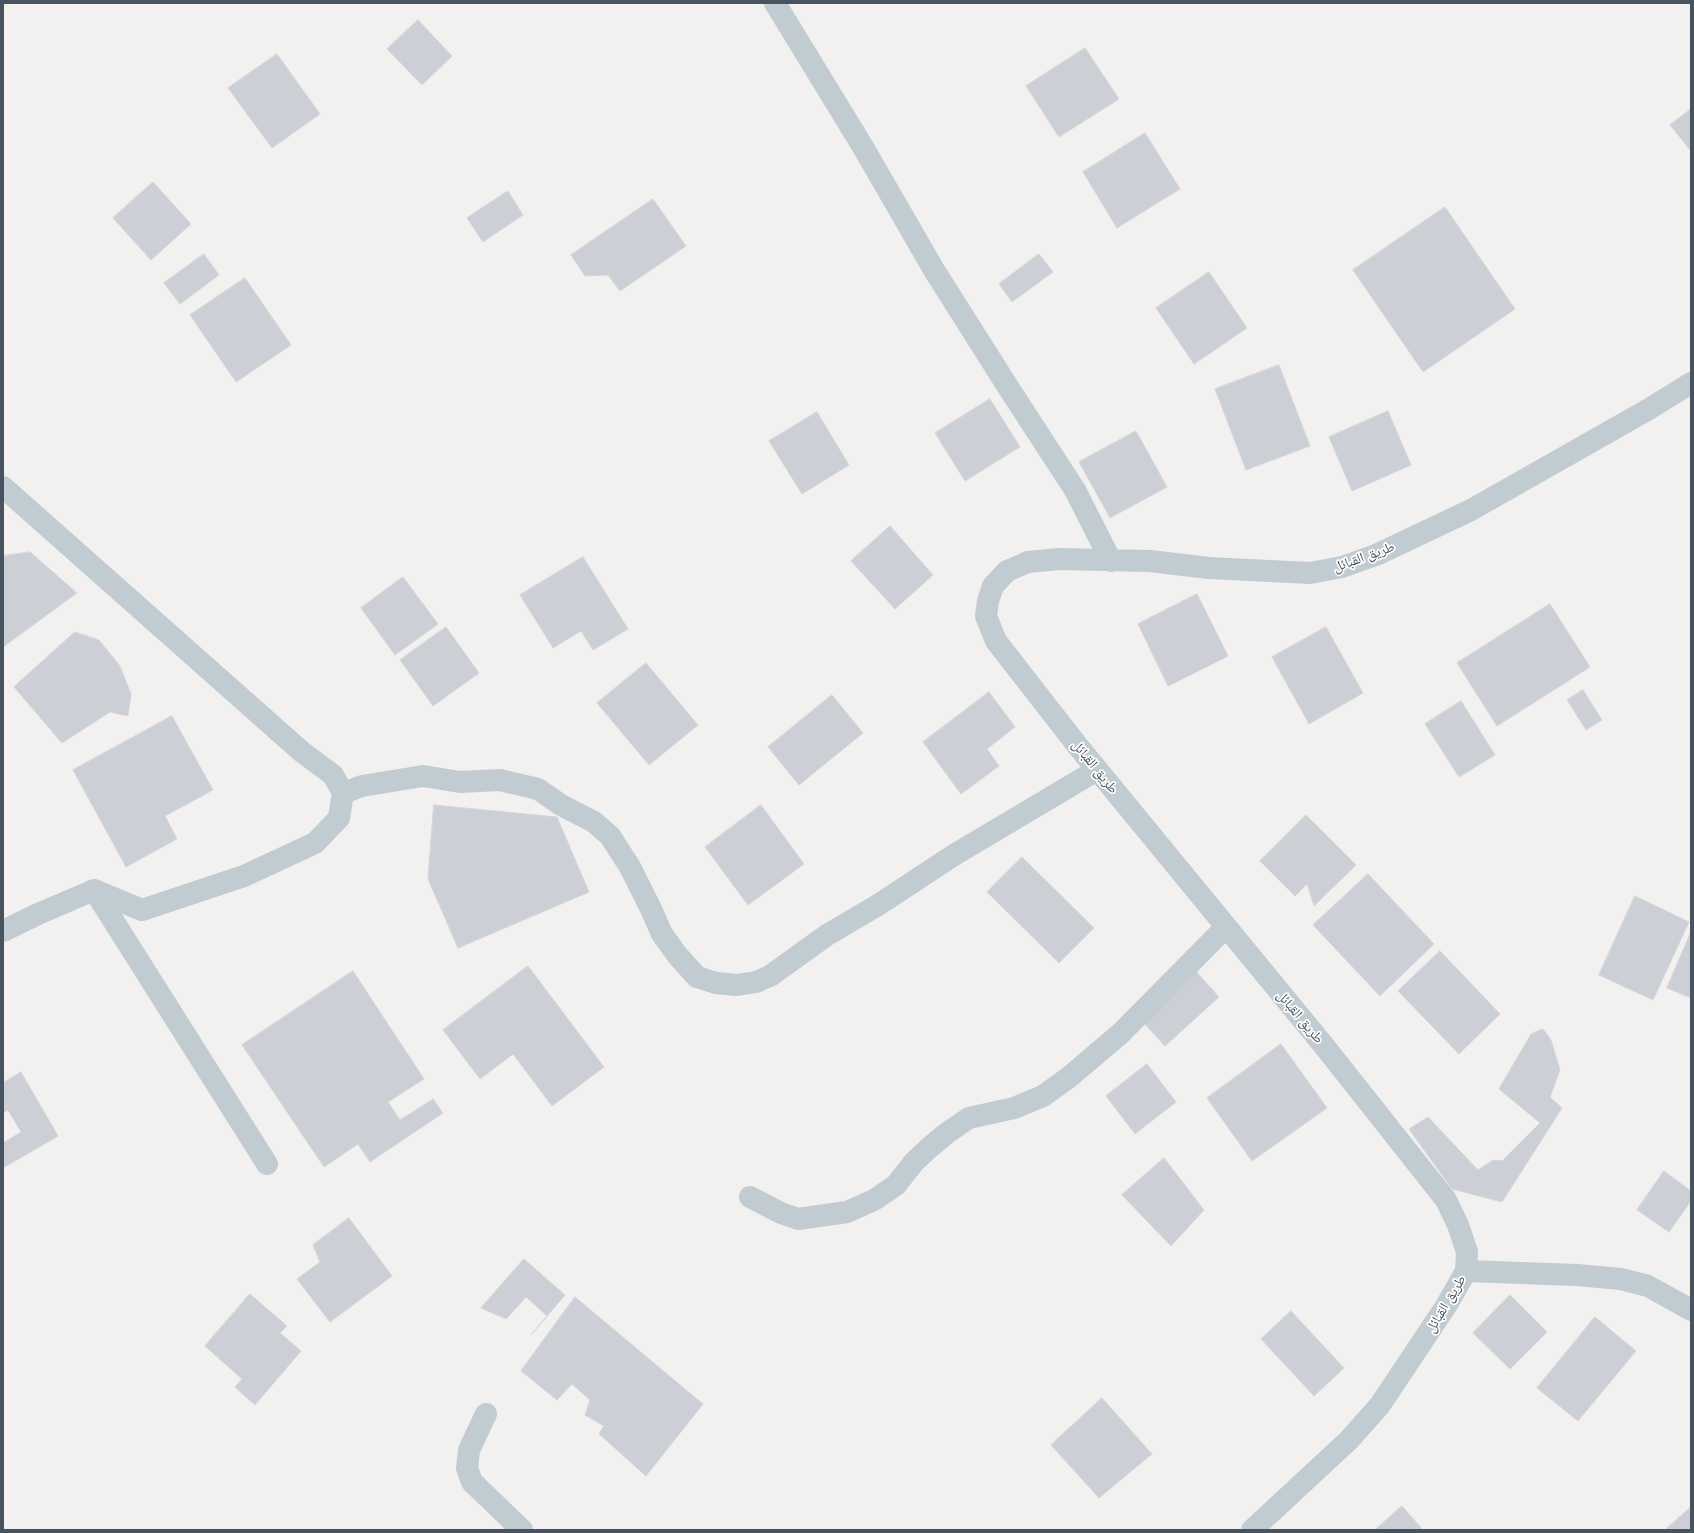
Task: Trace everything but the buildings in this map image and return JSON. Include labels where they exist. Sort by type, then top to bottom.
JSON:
[{"type":"street","points":[[775,3],[863,147],[934,270],[1075,490],[1111,561]]},
{"type":"street","name":"طريق القبائل","points":[[1252,1530],[1349,1440],[1380,1405],[1442,1312],[1466,1271],[1467,1252],[1458,1225],[1446,1200],[1330,1053],[1097,770],[996,642],[986,616],[988,601],[993,586],[1007,572],[1028,562],[1059,558],[1111,561],[1150,561],[1209,568],[1310,573],[1342,568],[1376,555],[1471,510],[1649,409],[1691,383]]},
{"type":"street","points":[[3,487],[302,752],[333,775],[343,793],[339,818],[315,843],[244,876],[142,910],[94,890],[3,931]]},
{"type":"street","points":[[343,793],[362,786],[423,776],[460,782],[500,780],[538,788],[561,805],[594,822],[610,836],[630,867],[662,934],[678,956],[697,977],[716,983],[737,985],[756,982],[770,976],[827,935],[878,905],[954,855],[1097,770]]},
{"type":"street","points":[[94,890],[266,1164]]},
{"type":"street","points":[[750,1198],[781,1213],[798,1219],[847,1212],[874,1200],[896,1185],[914,1162],[929,1148],[969,1118],[1014,1108],[1043,1096],[1068,1078],[1120,1034],[1226,928]]},
{"type":"street","points":[[1466,1271],[1577,1275],[1621,1279],[1648,1286],[1691,1310]]},
{"type":"street","points":[[486,1414],[469,1450],[467,1468],[472,1482],[522,1530]]}]
